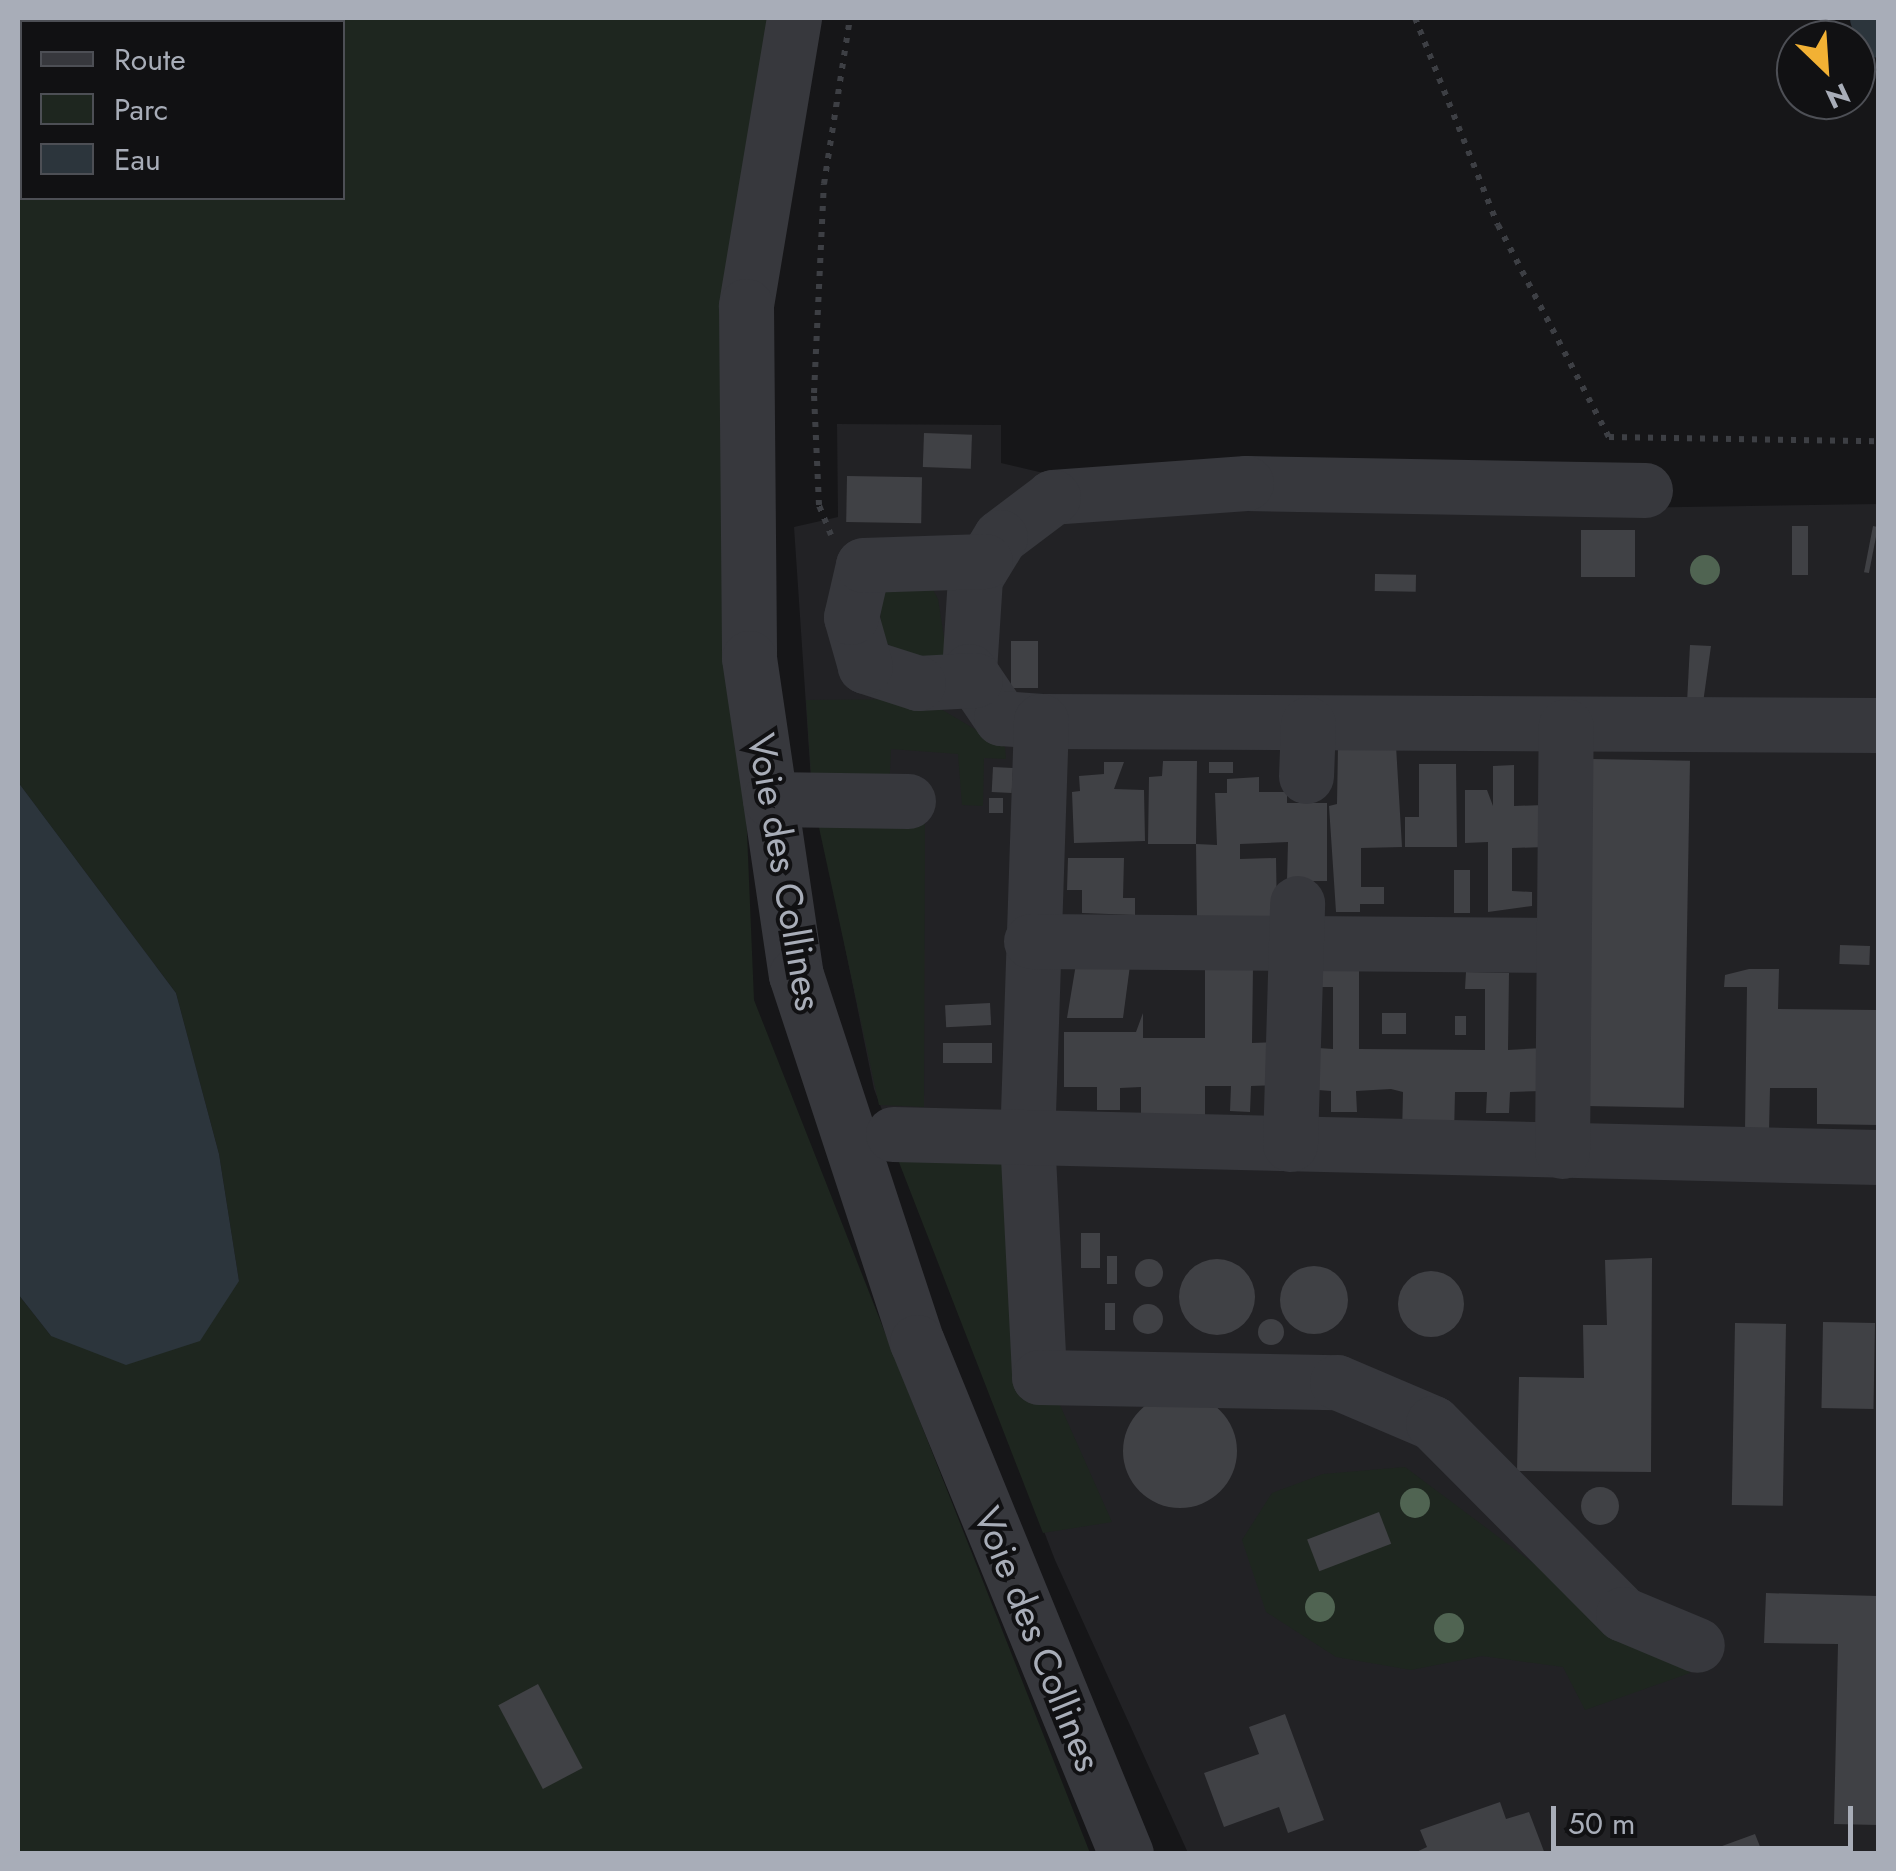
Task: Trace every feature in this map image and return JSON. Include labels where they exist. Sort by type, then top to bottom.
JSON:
[{"type":"street","name":"Voie des Collines","points":[[794,18],[746,306],[749,658],[796,975],[916,1342],[1126,1854]]},
{"type":"street","points":[[1646,490],[1147,486],[1053,497],[1000,537],[975,578],[976,680],[1001,718],[1307,750],[1566,726],[1878,725]]},
{"type":"street","points":[[976,680],[918,682],[866,666],[852,618],[862,565],[900,557],[985,561]]},
{"type":"street","points":[[1041,721],[1027,1137],[1038,1377],[1337,1382],[1433,1423],[1623,1614],[1697,1645]]},
{"type":"street","points":[[1562,1152],[1566,726]]},
{"type":"street","points":[[770,799],[908,801]]},
{"type":"street","points":[[1032,940],[1296,923],[1562,944]]},
{"type":"street","points":[[1290,1144],[1296,923]]},
{"type":"street","points":[[892,1134],[1878,1157]]},
{"type":"path","points":[[850,18],[824,184],[814,393],[819,505],[860,578]]},
{"type":"path","points":[[1415,18],[1498,225],[1609,437],[1878,441]]},
{"type":"shaded area","points":[[837,424],[1001,425],[1001,463],[1158,500],[1360,512],[1878,504],[1878,1853],[1188,1853],[1055,1560],[874,1089],[811,780],[794,527],[838,517]]},
{"type":"green space","points":[[18,18],[781,18],[732,473],[754,1000],[1090,1853],[18,1853],[18,1294],[51,1336],[239,1281],[219,1154],[176,993],[18,782]]},
{"type":"green space","points":[[927,579],[938,599],[948,663],[921,665],[883,641],[878,590]]},
{"type":"green space","points":[[924,699],[1005,747],[1006,759],[984,758],[983,806],[962,805],[958,754],[891,749],[889,793],[812,789],[806,700]]},
{"type":"green space","points":[[815,809],[925,812],[924,1107],[879,1105]]},
{"type":"green space","points":[[895,1152],[1013,1155],[1056,1396],[1112,1522],[1043,1533]]},
{"type":"green space","points":[[1405,1467],[1648,1649],[1682,1657],[1690,1673],[1585,1710],[1563,1667],[1482,1656],[1411,1670],[1336,1657],[1266,1612],[1242,1540],[1272,1493],[1323,1474]]},
{"type":"water","points":[[18,782],[176,993],[219,1154],[239,1281],[200,1341],[126,1365],[51,1336],[18,1294]]},
{"type":"building","points":[[924,433],[972,435],[971,469],[923,467]]},
{"type":"building","points":[[847,476],[922,477],[921,523],[846,522]]},
{"type":"building","points":[[1792,526],[1808,526],[1808,575],[1792,575]]},
{"type":"building","points":[[1873,526],[1878,527],[1869,573],[1864,572]]},
{"type":"building","points":[[1581,530],[1635,530],[1635,577],[1581,577]]},
{"type":"building","points":[[1375,574],[1416,575],[1416,592],[1375,591]]},
{"type":"building","points":[[1011,641],[1038,641],[1038,688],[1011,688]]},
{"type":"building","points":[[1690,645],[1711,646],[1703,703],[1687,703]]},
{"type":"building","points":[[1338,746],[1396,746],[1402,847],[1361,848],[1361,887],[1384,887],[1384,904],[1360,904],[1360,912],[1336,912],[1329,806],[1337,804]]},
{"type":"building","points":[[1592,759],[1690,761],[1684,1108],[1586,1106]]},
{"type":"building","points":[[1163,761],[1197,761],[1196,844],[1148,844],[1149,777],[1162,776]]},
{"type":"building","points":[[1104,762],[1124,762],[1114,789],[1144,790],[1145,841],[1074,843],[1072,792],[1080,791],[1079,776],[1104,774]]},
{"type":"building","points":[[1209,762],[1233,762],[1233,773],[1209,773]]},
{"type":"building","points":[[1419,764],[1456,764],[1457,847],[1405,847],[1405,817],[1419,817]]},
{"type":"building","points":[[1514,765],[1514,806],[1544,805],[1545,847],[1512,848],[1512,891],[1532,892],[1532,906],[1488,912],[1488,842],[1465,843],[1465,790],[1487,790],[1493,806],[1493,766]]},
{"type":"building","points":[[993,767],[1013,768],[1012,793],[992,792]]},
{"type":"building","points":[[1259,777],[1259,792],[1287,792],[1287,803],[1327,803],[1327,881],[1287,881],[1288,842],[1240,844],[1240,859],[1276,858],[1277,916],[1197,917],[1196,844],[1217,845],[1215,793],[1227,793],[1227,779]]},
{"type":"building","points":[[989,798],[1003,798],[1003,813],[989,813]]},
{"type":"building","points":[[1068,858],[1124,858],[1123,898],[1135,898],[1135,915],[1082,913],[1082,890],[1067,890]]},
{"type":"building","points":[[1454,870],[1470,870],[1470,913],[1454,913]]},
{"type":"building","points":[[1840,945],[1870,946],[1869,965],[1839,964]]},
{"type":"building","points":[[1077,958],[1131,958],[1123,1018],[1067,1018]]},
{"type":"building","points":[[1205,966],[1253,967],[1252,1043],[1279,1042],[1280,1085],[1251,1086],[1250,1112],[1230,1111],[1231,1086],[1205,1086],[1205,1130],[1141,1129],[1141,1087],[1120,1088],[1120,1110],[1097,1110],[1097,1087],[1064,1087],[1064,1032],[1136,1032],[1143,1013],[1143,1038],[1205,1038]]},
{"type":"building","points":[[1749,969],[1779,969],[1778,1009],[1878,1010],[1878,1125],[1817,1124],[1817,1088],[1770,1088],[1769,1131],[1745,1130],[1747,987],[1724,987],[1725,975]]},
{"type":"building","points":[[1312,970],[1359,970],[1359,1049],[1485,1050],[1485,989],[1465,989],[1466,972],[1509,973],[1508,1050],[1543,1048],[1543,1091],[1510,1092],[1509,1113],[1486,1113],[1487,1092],[1455,1092],[1454,1135],[1402,1135],[1403,1092],[1391,1089],[1356,1091],[1357,1112],[1331,1112],[1331,1091],[1318,1090],[1318,1048],[1333,1049],[1333,987],[1312,987]]},
{"type":"building","points":[[990,1003],[991,1025],[946,1027],[945,1005]]},
{"type":"building","points":[[1382,1013],[1406,1013],[1406,1034],[1382,1034]]},
{"type":"building","points":[[1455,1016],[1466,1016],[1466,1035],[1455,1035]]},
{"type":"building","points":[[943,1043],[992,1043],[992,1063],[943,1063]]},
{"type":"building","points":[[1081,1233],[1100,1233],[1100,1268],[1081,1268]]},
{"type":"building","points":[[1107,1256],[1117,1256],[1117,1284],[1107,1284]]},
{"type":"building","points":[[1652,1258],[1651,1472],[1517,1471],[1519,1377],[1584,1378],[1583,1325],[1607,1325],[1605,1260]]},
{"type":"building","points":[[1149,1259],[1159,1263],[1163,1273],[1159,1283],[1149,1287],[1139,1283],[1135,1273],[1139,1263]]},
{"type":"building","points":[[1217,1259],[1244,1270],[1255,1297],[1244,1324],[1217,1335],[1190,1324],[1179,1297],[1190,1270]]},
{"type":"building","points":[[1314,1266],[1338,1276],[1348,1300],[1338,1324],[1314,1334],[1290,1324],[1280,1300],[1290,1276]]},
{"type":"building","points":[[1431,1271],[1454,1281],[1464,1304],[1454,1327],[1431,1337],[1408,1327],[1398,1304],[1408,1281]]},
{"type":"building","points":[[1105,1303],[1115,1303],[1115,1330],[1105,1330]]},
{"type":"building","points":[[1148,1304],[1159,1308],[1163,1319],[1159,1330],[1148,1334],[1137,1330],[1133,1319],[1137,1308]]},
{"type":"building","points":[[1271,1319],[1280,1323],[1284,1332],[1280,1341],[1271,1345],[1262,1341],[1258,1332],[1262,1323]]},
{"type":"building","points":[[1823,1322],[1875,1323],[1873,1409],[1821,1408]]},
{"type":"building","points":[[1735,1323],[1786,1324],[1783,1506],[1732,1505]]},
{"type":"building","points":[[1180,1394],[1212,1403],[1228,1419],[1237,1451],[1228,1483],[1212,1499],[1180,1508],[1148,1499],[1132,1483],[1123,1451],[1132,1419],[1148,1403]]},
{"type":"building","points":[[1600,1487],[1613,1493],[1619,1506],[1613,1519],[1600,1525],[1587,1519],[1581,1506],[1587,1493]]},
{"type":"building","points":[[1379,1512],[1391,1544],[1319,1571],[1307,1540]]},
{"type":"building","points":[[1766,1593],[1878,1596],[1878,1825],[1834,1824],[1838,1644],[1764,1643]]},
{"type":"building","points":[[538,1684],[583,1768],[543,1789],[498,1705]]},
{"type":"building","points":[[1285,1714],[1324,1820],[1288,1833],[1279,1807],[1224,1827],[1204,1773],[1259,1754],[1249,1727]]},
{"type":"building","points":[[1500,1802],[1506,1819],[1529,1812],[1545,1854],[1412,1854],[1427,1847],[1420,1830]]},
{"type":"building","points":[[1755,1834],[1763,1854],[1703,1854],[1703,1853]]},
{"type":"waterway","points":[[1871,18],[1878,37]]}]
